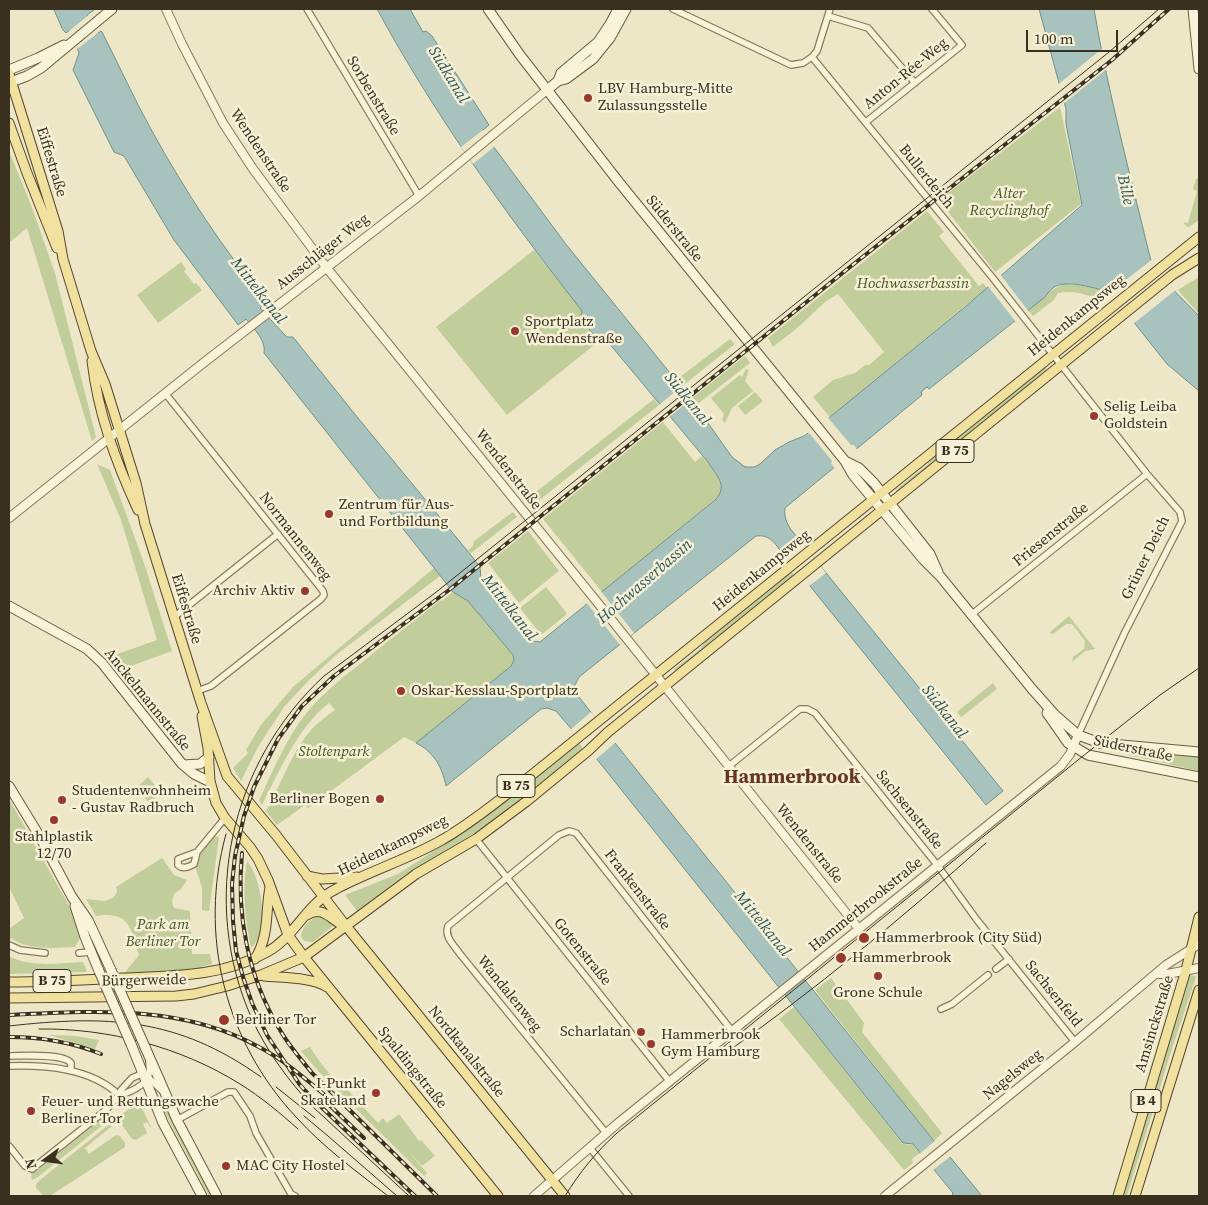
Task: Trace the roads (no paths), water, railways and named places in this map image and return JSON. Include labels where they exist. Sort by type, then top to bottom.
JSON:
[{"type":"main road","points":[[10,80],[27,76],[41,68],[112,9]]},
{"type":"main road","name":"Süderstraße","points":[[488,9],[547,90],[845,461],[853,475],[922,559],[940,576],[1032,690],[1078,735],[1100,743],[1199,752]]},
{"type":"main road","name":"Ausschläger Weg","points":[[558,81],[561,73],[598,42],[618,9]]},
{"type":"main road","name":"Ausschläger Weg","points":[[547,90],[558,81],[566,79],[598,54],[626,9]]},
{"type":"main road","points":[[1194,9],[1199,69]]},
{"type":"main road","points":[[9,70],[73,40]]},
{"type":"main road","name":"Eiffestraße","points":[[10,80],[58,231],[63,259]]},
{"type":"main road","name":"Eiffestraße","points":[[9,123],[27,173],[63,259],[91,351],[105,384],[136,483],[145,524],[197,691],[214,735],[224,769],[233,784],[276,834],[307,876]]},
{"type":"main road","name":"Heidenkampsweg","points":[[324,897],[359,877],[406,858],[454,832],[523,782],[1199,237]]},
{"type":"main road","name":"Heidenkampsweg","points":[[346,926],[416,874],[476,839],[527,801],[608,732],[1172,275],[1199,258]]},
{"type":"main road","name":"Eiffestraße","points":[[91,351],[95,386],[109,438],[121,473],[145,524]]},
{"type":"main road","name":"Süderstraße","points":[[845,461],[859,468],[881,492],[930,554],[940,576]]},
{"type":"main road","name":"Anckelmannstraße","points":[[9,606],[87,649],[102,663],[183,766],[210,782]]},
{"type":"main road","name":"Süderstraße","points":[[1032,690],[1062,736],[1074,747],[1088,755],[1199,777]]},
{"type":"main road","name":"Eiffestraße","points":[[201,703],[209,757],[210,782],[216,803],[225,818],[250,847],[262,867],[270,886]]},
{"type":"main road","points":[[1119,762],[1122,745]]},
{"type":"main road","points":[[183,766],[200,764],[209,757]]},
{"type":"main road","points":[[9,786],[72,897],[88,920],[164,1093],[217,1196]]},
{"type":"main road","points":[[307,876],[322,879],[359,877]]},
{"type":"main road","name":"Nordkanalstraße","points":[[307,876],[565,1196]]},
{"type":"main road","points":[[255,959],[266,934],[270,886]]},
{"type":"main road","name":"Spaldingstraße","points":[[270,886],[288,935],[304,958],[498,1196]]},
{"type":"main road","points":[[72,897],[98,971],[146,1078],[163,1123],[202,1196]]},
{"type":"main road","name":"B 75","points":[[288,935],[310,908],[324,897]]},
{"type":"main road","points":[[302,918],[309,913],[319,911],[346,926]]},
{"type":"main road","name":"Amsinckstraße","points":[[1118,1196],[1186,970],[1196,946],[1199,917]]},
{"type":"main road","name":"B 75","points":[[304,958],[346,926]]},
{"type":"main road","name":"Bürgerweide","points":[[9,982],[206,973],[255,959],[269,951],[288,935]]},
{"type":"main road","name":"Bürgerweide","points":[[9,998],[182,996],[213,990],[261,975],[304,958]]},
{"type":"main road","points":[[261,975],[321,984],[330,989]]},
{"type":"main road","name":"Amsinckstraße","points":[[1135,1196],[1199,990]]},
{"type":"street","name":"Wendenstraße","points":[[166,9],[223,123],[253,169],[326,267],[628,639],[859,929]]},
{"type":"street","name":"Sorbenstraße","points":[[307,9],[419,196]]},
{"type":"street","points":[[673,9],[791,65],[803,63],[817,51],[830,9]]},
{"type":"street","name":"Anton-Rée-Weg","points":[[866,122],[962,45],[932,9]]},
{"type":"street","points":[[828,16],[868,28],[915,83]]},
{"type":"street","name":"Bullerdeich","points":[[812,57],[992,277],[1052,354]]},
{"type":"street","name":"Ausschläger Weg","points":[[9,518],[165,393],[419,196],[547,90]]},
{"type":"street","name":"Grüner Deich","points":[[1052,354],[1147,474],[1180,512],[1182,521],[1125,632],[1074,747]]},
{"type":"street","name":"Normannenweg","points":[[165,393],[278,534],[324,595],[211,686],[197,691]]},
{"type":"street","name":"Friesenstraße","points":[[971,615],[1147,474]]},
{"type":"street","points":[[174,617],[278,534]]},
{"type":"street","name":"Sachsenstraße","points":[[729,766],[800,709],[807,709],[814,713],[938,866]]},
{"type":"street","name":"Hammerbrookstraße","points":[[534,1196],[606,1133],[1061,766],[1074,747]]},
{"type":"street","points":[[197,852],[225,818]]},
{"type":"street","name":"Frankenstraße","points":[[507,878],[565,832],[576,833],[732,1031]]},
{"type":"street","name":"Gotenstraße","points":[[476,839],[670,1082]]},
{"type":"street","name":"Sachsenfeld","points":[[938,866],[977,920],[1075,1042]]},
{"type":"street","name":"Wandalenweg","points":[[507,878],[448,926],[446,930],[447,936],[606,1133]]},
{"type":"street","points":[[9,945],[20,950],[46,953]]},
{"type":"street","name":"Nagelsweg","points":[[885,1196],[1158,974],[1170,962],[1196,946]]},
{"type":"street","points":[[79,953],[91,952]]},
{"type":"street","points":[[996,968],[1009,959]]},
{"type":"street","points":[[1158,974],[1199,968]]},
{"type":"street","points":[[941,1009],[952,1004],[988,975]]},
{"type":"street","points":[[9,1056],[38,1056],[66,1059],[70,1062],[70,1071]]},
{"type":"street","points":[[9,1066],[50,1067],[70,1071],[103,1083],[119,1094],[126,1094],[146,1078],[150,1072],[149,1059]]},
{"type":"street","points":[[9,1146],[27,1168],[33,1168],[106,1110],[132,1078],[146,1078],[164,1093]]},
{"type":"street","points":[[177,1120],[228,1092],[235,1093],[250,1116],[256,1133],[291,1194],[296,1196]]},
{"type":"street","points":[[590,1148],[629,1196]]},
{"type":"water","points":[[54,9],[94,10],[87,15],[95,35],[102,32],[145,119],[178,176],[205,219],[267,302],[260,308],[287,337],[293,337],[470,554],[480,567],[481,578],[532,641],[540,642],[715,500],[721,490],[720,481],[708,462],[603,336],[594,335],[581,319],[582,311],[526,238],[473,164],[423,88],[377,9],[410,9],[423,32],[426,31],[432,36],[489,125],[482,131],[565,243],[691,399],[732,457],[745,467],[754,467],[775,450],[804,436],[830,417],[965,307],[1082,205],[1066,124],[1066,109],[1039,9],[1094,9],[1113,102],[1150,257],[1156,272],[1199,316],[1199,391],[1167,364],[1109,291],[1072,284],[1059,285],[929,389],[927,387],[921,392],[922,395],[785,508],[785,518],[791,530],[1003,791],[986,805],[786,555],[784,556],[776,544],[766,537],[756,536],[579,677],[575,685],[579,697],[615,743],[934,1141],[950,1157],[982,1196],[952,1196],[953,1193],[913,1144],[903,1143],[596,758],[556,711],[547,708],[541,709],[446,786],[436,761],[428,751],[416,743],[511,666],[514,660],[513,655],[468,601],[453,592],[264,353],[263,344],[256,331],[246,319],[238,325],[174,240],[124,156],[114,152],[73,70],[79,53],[70,30],[66,33],[63,30]]},
{"type":"tram line","points":[[409,1196],[312,1106],[287,1076],[258,1031],[236,974],[228,928],[227,882],[233,836],[246,792],[266,750],[292,711],[324,676],[435,593],[1109,52],[1159,9]]},
{"type":"tram line","points":[[565,1196],[602,1147],[617,1133],[1078,760],[1160,695],[1199,668]]},
{"type":"tram line","points":[[226,834],[218,872],[215,910],[217,948],[224,985],[235,1021],[251,1055],[271,1087],[296,1117],[329,1149],[388,1196]]},
{"type":"tram line","points":[[723,1055],[858,953],[986,843]]},
{"type":"tram line","points":[[9,1026],[78,1021],[110,1021],[140,1025],[200,1042],[230,1057],[261,1077]]},
{"type":"tram line","points":[[39,1029],[91,1032],[117,1036],[169,1050],[217,1071],[240,1084],[270,1105],[298,1129]]},
{"type":"tram line","points":[[276,1087],[315,1118]]},
{"type":"tram line","points":[[304,1116],[397,1196]]},
{"type":"railway","points":[[415,1196],[300,1085],[267,1035],[252,1003],[243,977],[236,951],[233,921],[232,884],[235,856],[244,816],[254,787],[278,739],[302,706],[334,676],[449,590],[855,263],[1112,60],[1169,9]]},
{"type":"railway","points":[[242,853],[241,899],[247,945],[260,989],[280,1030],[312,1073],[437,1196]]},
{"type":"railway","points":[[9,1015],[73,1012],[137,1013],[199,1023],[230,1033],[259,1047],[297,1072],[332,1101]]},
{"type":"railway","points":[[9,1037],[56,1041],[79,1046],[101,1054]]},
{"type":"railway","points":[[324,1100],[364,1138]]},
{"type":"place","name":"LBV Hamburg-Mitte Zulassungsstelle","points":[[588,98]]},
{"type":"place","name":"Sportplatz Wendenstraße","points":[[515,331]]},
{"type":"place","name":"Selig Leiba Goldstein","points":[[1094,416]]},
{"type":"place","name":"Zentrum für Aus- und Fortbildung","points":[[329,514]]},
{"type":"place","name":"Archiv Aktiv","points":[[305,591]]},
{"type":"place","name":"Oskar-Kesslau-Sportplatz","points":[[401,691]]},
{"type":"place","name":"Berliner Bogen","points":[[380,799]]},
{"type":"place","name":"Studentenwohnheim - Gustav Radbruch","points":[[62,800]]},
{"type":"place","name":"Stahlplastik 12/70","points":[[54,820]]},
{"type":"place","name":"Hammerbrook (City Süd)","points":[[864,938]]},
{"type":"place","name":"Hammerbrook","points":[[841,958]]},
{"type":"place","name":"Grone Schule","points":[[878,976]]},
{"type":"place","name":"Berliner Tor","points":[[224,1020]]},
{"type":"place","name":"Scharlatan","points":[[641,1032]]},
{"type":"place","name":"Hammerbrook Gym Hamburg","points":[[651,1044]]},
{"type":"place","name":"I-Punkt Skateland","points":[[376,1093]]},
{"type":"place","name":"Feuer- und Rettungswache Berliner Tor","points":[[31,1111]]},
{"type":"place","name":"MAC City Hostel","points":[[226,1166]]},
{"type":"district","name":"Hammerbrook","points":[[792,778]]},
{"type":"water label","name":"Südkanal","points":[[448,75]]},
{"type":"water label","name":"Bille","points":[[1125,190]]},
{"type":"water label","name":"Mittelkanal","points":[[258,291]]},
{"type":"water label","name":"Südkanal","points":[[687,399]]},
{"type":"water label","name":"Hochwasserbassin","points":[[645,582]]},
{"type":"water label","name":"Mittelkanal","points":[[509,608]]},
{"type":"water label","name":"Südkanal","points":[[944,712]]},
{"type":"water label","name":"Mittelkanal","points":[[762,924]]},
{"type":"park label","name":"Alter Recyclinghof","points":[[1009,202]]},
{"type":"park label","name":"Hochwasserbassin","points":[[913,284]]},
{"type":"park label","name":"Stoltenpark","points":[[334,752]]},
{"type":"park label","name":"Park am Berliner Tor","points":[[163,934]]}]
